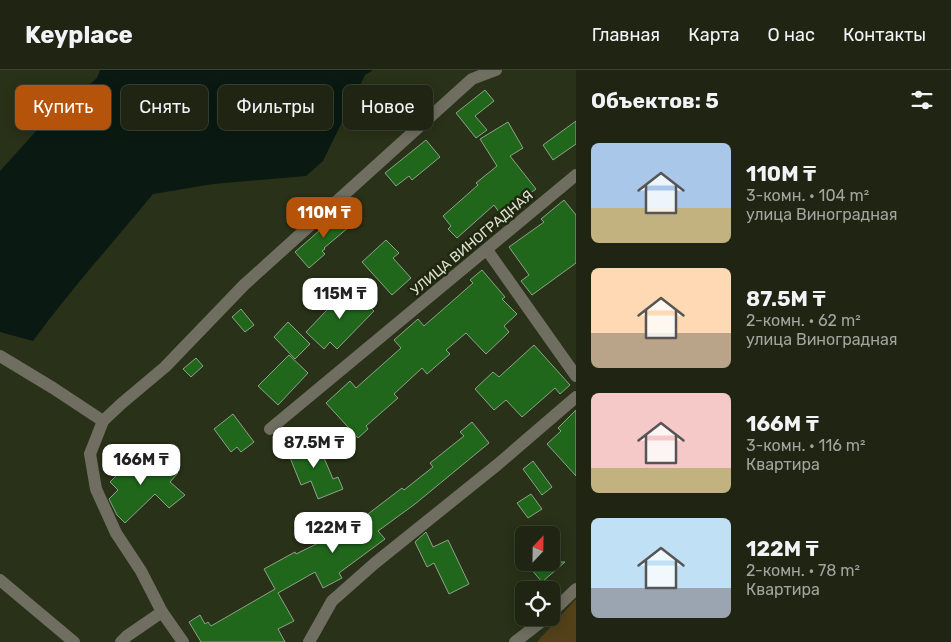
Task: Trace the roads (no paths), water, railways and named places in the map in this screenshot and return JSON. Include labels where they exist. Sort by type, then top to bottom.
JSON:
[{"type":"street","points":[[183,642],[162,612],[141,571],[116,533],[96,489],[90,454],[103,421],[165,367],[244,285],[472,79],[496,70]]},
{"type":"street","name":"УЛИЦА ВИНОГРАДНАЯ","points":[[270,429],[576,176]]},
{"type":"street","points":[[488,250],[576,376]]},
{"type":"street","points":[[0,356],[103,421]]},
{"type":"street","points":[[310,642],[332,602],[375,562],[497,465],[576,397]]},
{"type":"street","points":[[0,580],[74,642]]},
{"type":"street","points":[[560,604],[576,589]]},
{"type":"street","points":[[121,642],[162,612]]},
{"type":"street","points":[[515,642],[536,626]]}]
